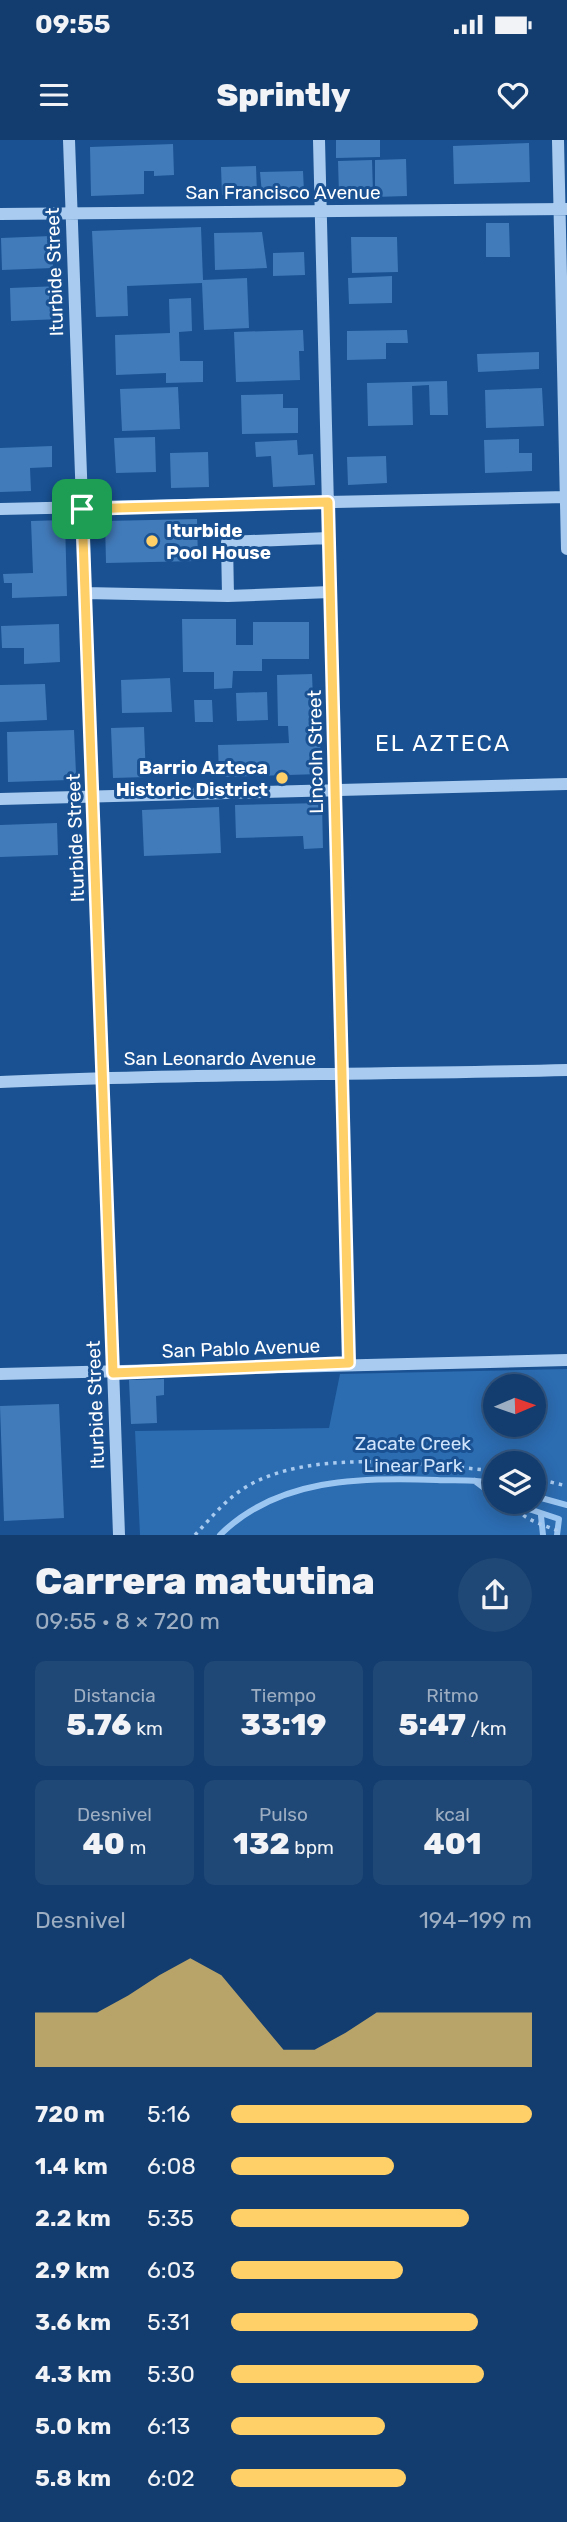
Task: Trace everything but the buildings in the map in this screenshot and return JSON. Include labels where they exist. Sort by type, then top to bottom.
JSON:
[{"type":"street","name":"Iturbide Street","points":[[69,140],[120,1535]]},
{"type":"street","name":"Lincoln Street","points":[[319,140],[349,1363]]},
{"type":"street","points":[[558,140],[563,209],[567,549]]},
{"type":"street","name":"San Francisco Avenue","points":[[0,214],[563,209]]},
{"type":"street","points":[[0,509],[566,497]]},
{"type":"street","points":[[228,596],[227,542],[329,538]]},
{"type":"street","points":[[85,593],[228,596],[330,592]]},
{"type":"street","points":[[0,799],[567,783]]},
{"type":"street","name":"San Leonardo Avenue","points":[[0,1082],[103,1077],[342,1076],[567,1070]]},
{"type":"street","name":"San Pablo Avenue","points":[[0,1374],[113,1373],[349,1363],[567,1360]]},
{"type":"path","points":[[195,1535],[237,1493],[290,1468],[377,1464],[483,1470]]},
{"type":"path","points":[[546,1481],[567,1486]]},
{"type":"path","points":[[524,1514],[531,1520],[556,1530],[558,1535]]},
{"type":"green space","name":"Zacate Creek Linear Park","points":[[567,1369],[567,1535],[140,1535],[135,1431],[329,1428],[340,1374]]},
{"type":"waterway","points":[[220,1535],[243,1516],[267,1502],[321,1485],[379,1479],[483,1481]]},
{"type":"waterway","points":[[475,1481],[483,1487]]},
{"type":"waterway","points":[[546,1499],[567,1505]]},
{"type":"waterway","points":[[544,1514],[559,1519],[557,1535]]},
{"type":"waterway","points":[[541,1516],[543,1535]]},
{"type":"place","name":"Iturbide Pool House","points":[[152,541]]},
{"type":"place","name":"Barrio Azteca Historic District","points":[[282,778]]},
{"type":"district","name":"EL AZTECA","points":[[443,743]]},
{"type":"route","points":[[328,502],[349,1363],[113,1373],[82,509],[328,502]]}]
